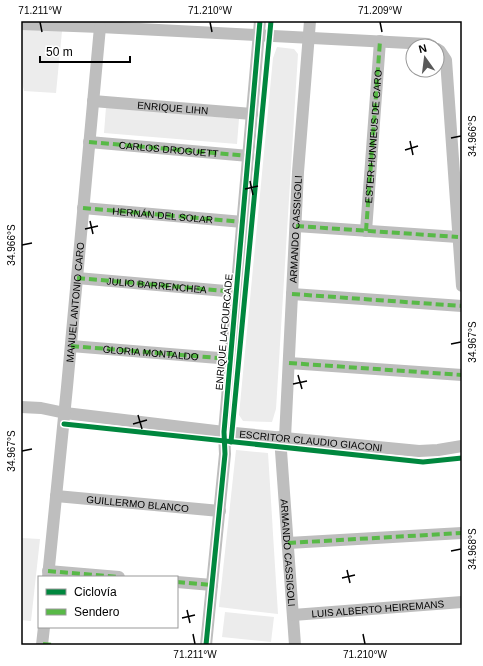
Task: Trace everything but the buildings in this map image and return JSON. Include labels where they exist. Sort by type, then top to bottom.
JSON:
[{"type":"street","name":"ENRIQUE LAFOURCADE","points":[[206,645],[226,454],[224,432],[260,21]]},
{"type":"street","name":"ARMANDO CASSIGOLI","points":[[295,645],[283,438],[289,364],[298,172],[310,21]]},
{"type":"street","points":[[21,24],[100,26],[405,43]]},
{"type":"street","name":"MANUEL ANTONIO CARO","points":[[48,574],[65,413],[100,26]]},
{"type":"street","name":"ESTER HUNNEUS DE CARO","points":[[366,231],[380,41]]},
{"type":"street","points":[[445,59],[462,286]]},
{"type":"street","name":"ENRIQUE LIHN","points":[[93,101],[252,114]]},
{"type":"street","name":"CARLOS DROGUETT","points":[[89,142],[249,156]]},
{"type":"street","name":"HERNÁN DEL SOLAR","points":[[83,208],[243,222]]},
{"type":"street","points":[[296,226],[458,237]]},
{"type":"street","name":"JULIO BARRENCHEA","points":[[77,278],[237,292]]},
{"type":"street","points":[[292,294],[462,306]]},
{"type":"street","name":"GLORIA MONTALDO","points":[[71,346],[231,359]]},
{"type":"street","points":[[289,364],[462,375]]},
{"type":"street","name":"ESCRITOR CLAUDIO GIACONI","points":[[21,407],[41,408],[65,413],[224,432],[418,451],[438,450],[462,446]]},
{"type":"street","name":"GUILLERMO BLANCO","points":[[56,496],[220,511]]},
{"type":"street","points":[[288,543],[462,533]]},
{"type":"street","points":[[48,574],[95,576]]},
{"type":"street","points":[[178,582],[212,585]]},
{"type":"street","name":"LUIS ALBERTO HEIREMANS","points":[[293,615],[462,602]]},
{"type":"street","points":[[44,628],[46,645]]},
{"type":"shaded area","points":[[21,21],[63,21],[56,93],[24,91],[21,78]]},
{"type":"shaded area","points":[[277,47],[294,49],[298,54],[276,409],[272,422],[243,421],[239,415],[273,58]]},
{"type":"shaded area","points":[[106,107],[239,119],[237,144],[104,133]]},
{"type":"shaded area","points":[[236,450],[268,453],[278,614],[219,607]]},
{"type":"shaded area","points":[[21,538],[40,539],[31,621],[21,620]]},
{"type":"shaded area","points":[[225,612],[274,617],[271,642],[222,637]]},
{"type":"marked path","points":[[366,231],[380,41]]},
{"type":"marked path","points":[[89,142],[249,156]]},
{"type":"marked path","points":[[83,208],[243,222]]},
{"type":"marked path","points":[[296,226],[458,237]]},
{"type":"marked path","points":[[77,278],[237,292]]},
{"type":"marked path","points":[[292,294],[462,306]]},
{"type":"marked path","points":[[71,346],[231,359]]},
{"type":"marked path","points":[[289,363],[462,375]]},
{"type":"marked path","points":[[288,543],[462,533]]},
{"type":"marked path","points":[[48,571],[107,576]]},
{"type":"marked path","points":[[178,582],[212,585]]},
{"type":"marked path","points":[[43,644],[53,645]]},
{"type":"cycle path","points":[[206,645],[225,454],[224,432],[260,21]]},
{"type":"cycle path","points":[[231,442],[271,21]]},
{"type":"cycle path","points":[[64,424],[423,462],[462,458]]}]
